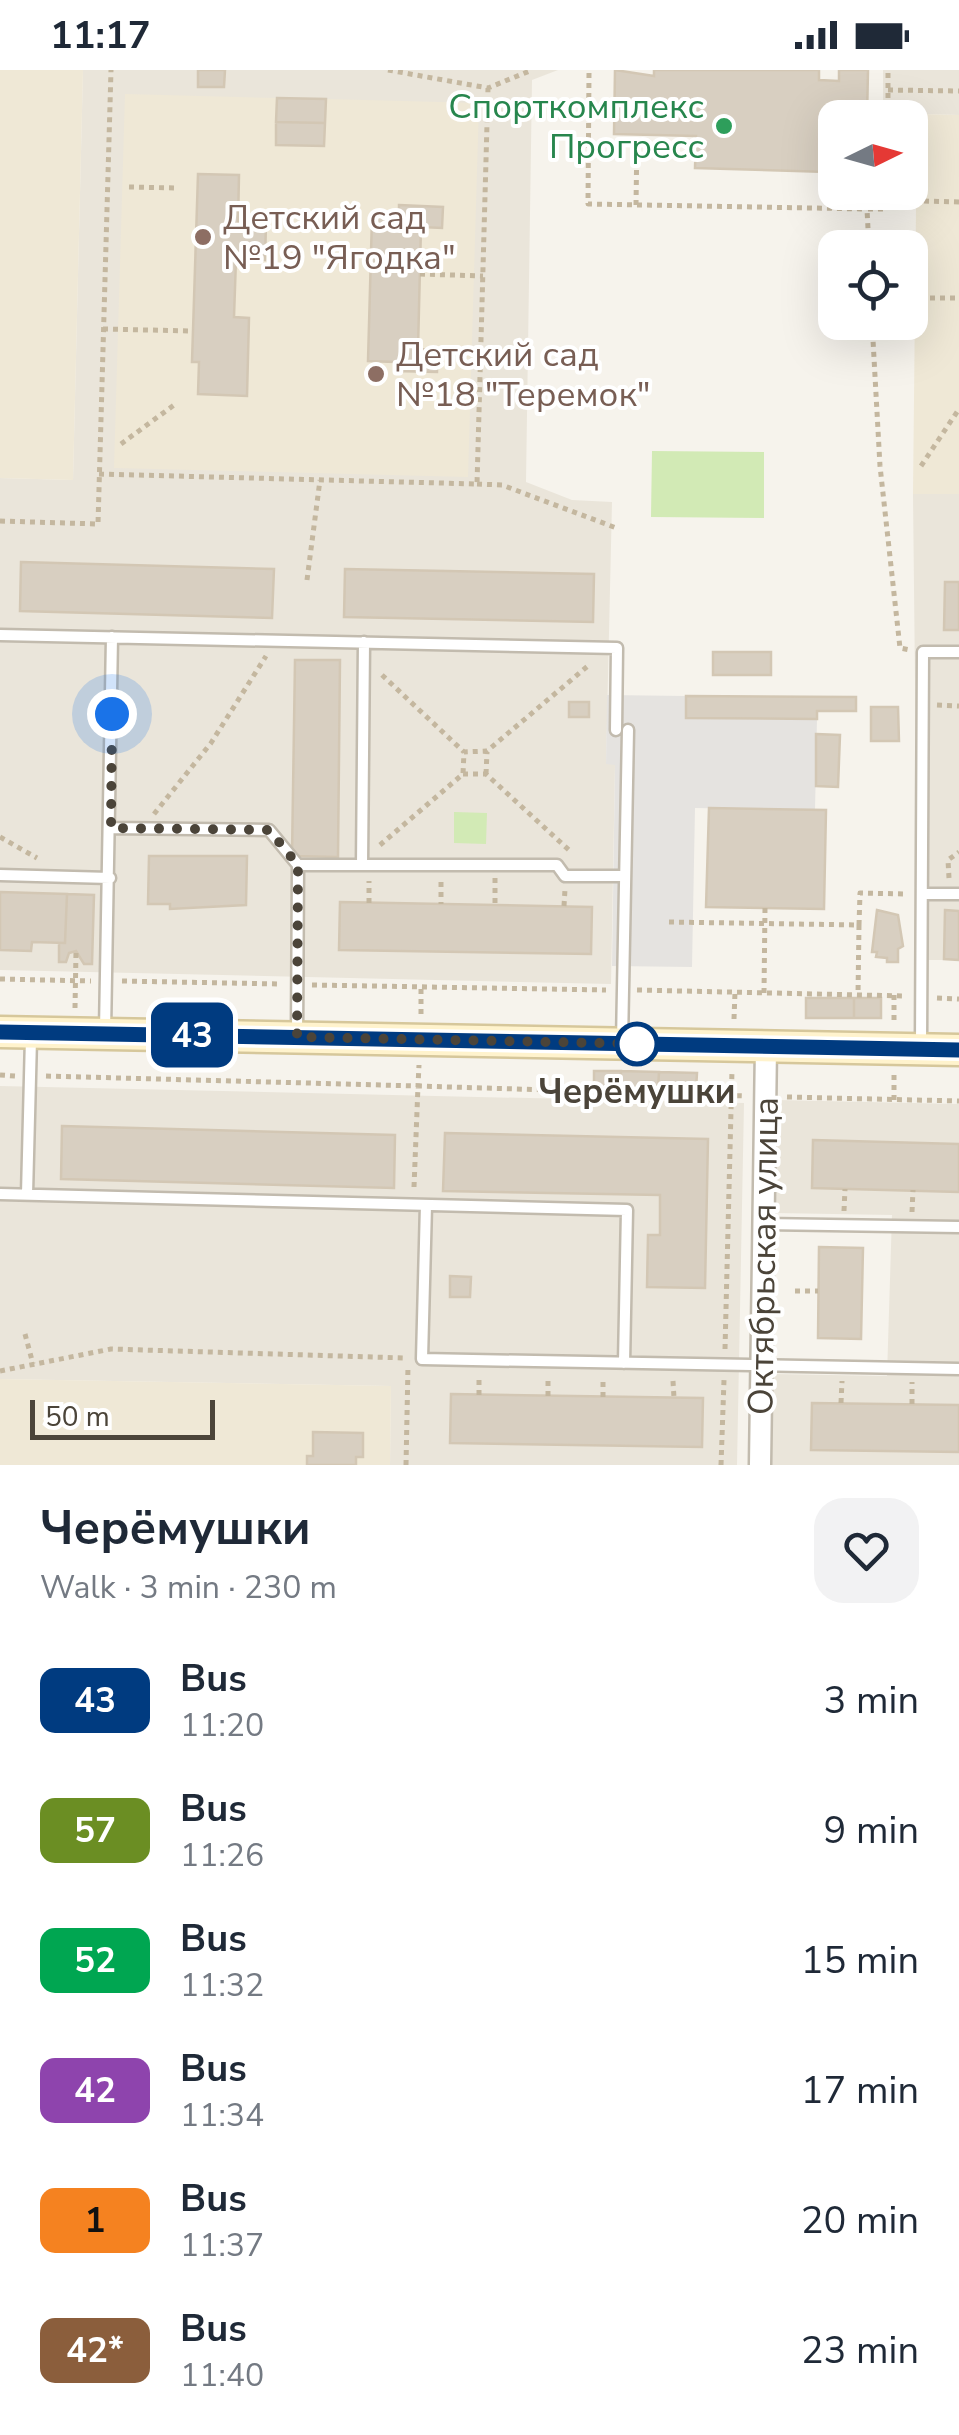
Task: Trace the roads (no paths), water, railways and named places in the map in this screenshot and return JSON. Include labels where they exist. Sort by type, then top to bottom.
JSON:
[{"type":"main road","points":[[0,1032],[959,1050]]},
{"type":"street","name":"Октябрьская улица","points":[[760,1465],[766,1046]]},
{"type":"lane","points":[[0,635],[616,648],[625,876],[622,1044]]},
{"type":"lane","points":[[105,1034],[112,638]]},
{"type":"lane","points":[[362,863],[364,642]]},
{"type":"lane","points":[[921,1049],[923,652],[959,652]]},
{"type":"lane","points":[[111,828],[269,830],[298,865],[297,1037]]},
{"type":"lane","points":[[298,865],[557,865],[565,876],[625,876]]},
{"type":"lane","points":[[0,875],[110,878]]},
{"type":"lane","points":[[922,894],[954,894]]},
{"type":"lane","points":[[26,1194],[31,1032]]},
{"type":"lane","points":[[0,1194],[627,1210],[624,1362]]},
{"type":"lane","points":[[420,1205],[422,1359],[959,1369]]},
{"type":"lane","points":[[764,1224],[959,1228]]},
{"type":"place","name":"Спорткомплекс Прогресс","points":[[724,126]]},
{"type":"place","name":"Детский сад №19 \"Ягодка\"","points":[[203,237]]},
{"type":"place","name":"Детский сад №18 \"Теремок\"","points":[[376,374]]},
{"type":"place","name":"Черёмушки","points":[[637,1044]]}]
